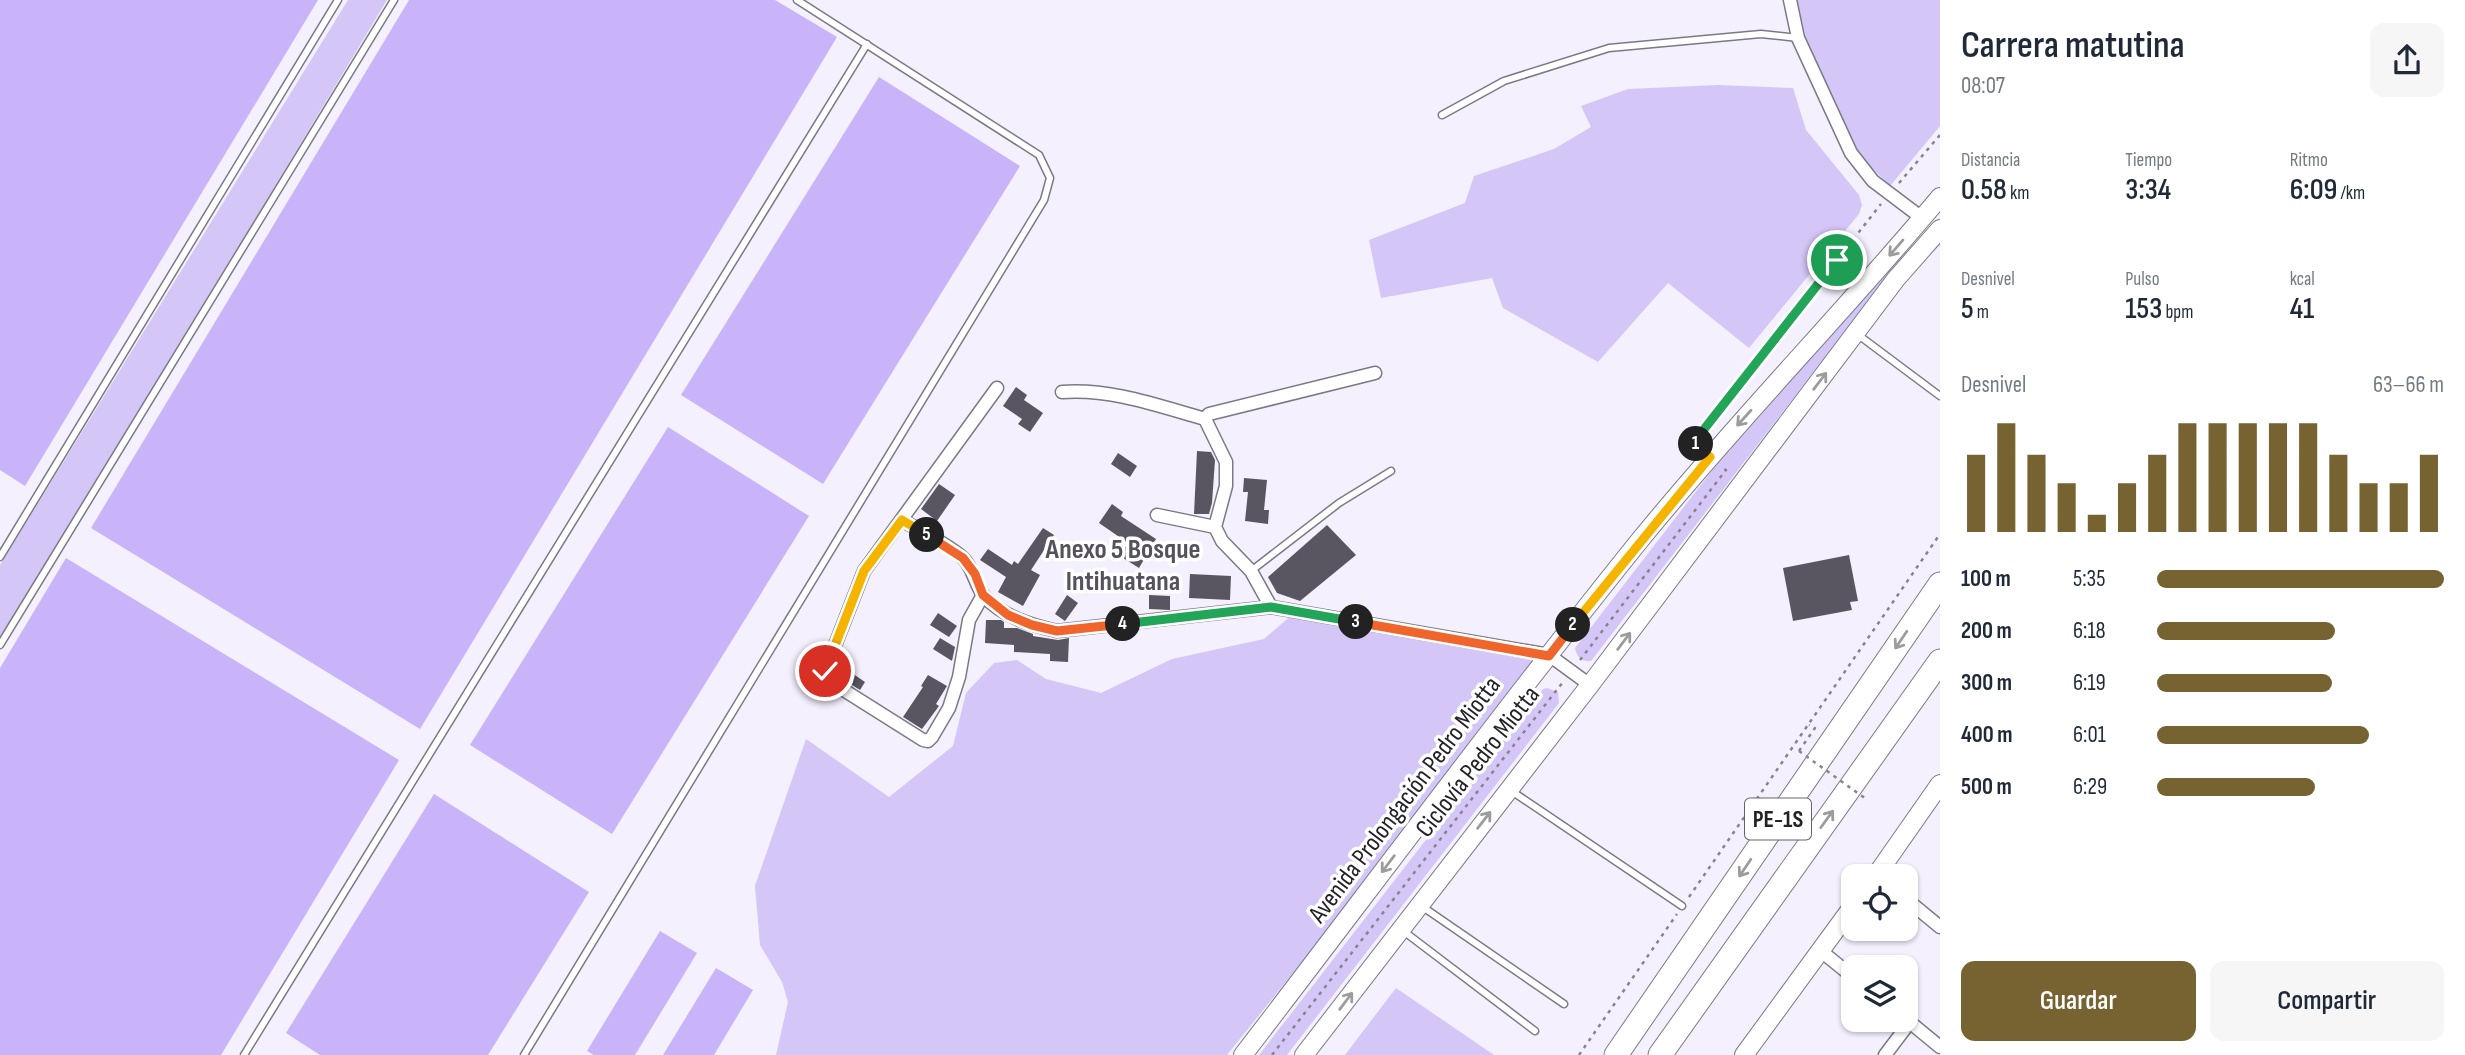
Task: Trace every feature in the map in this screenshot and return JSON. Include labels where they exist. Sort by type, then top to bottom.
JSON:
[{"type":"highway","name":"PE-1S","points":[[1616,1055],[1940,583]]},
{"type":"highway","name":"PE-1S","points":[[1660,1055],[1940,661]]},
{"type":"highway","points":[[1680,1055],[1709,1011],[1732,952]]},
{"type":"main road","name":"Avenida Prolongación Pedro Miotta","points":[[1243,1055],[1549,656],[1710,457],[1940,197]]},
{"type":"main road","points":[[1304,1055],[1590,685],[1896,279],[1940,229]]},
{"type":"main road","points":[[1885,864],[1937,794]]},
{"type":"main road","points":[[1744,1055],[1841,923]]},
{"type":"street","points":[[1790,0],[1798,38],[1851,153],[1861,169],[1922,218]]},
{"type":"street","points":[[1205,419],[1209,414],[1376,373]]},
{"type":"street","points":[[983,595],[969,621],[959,677],[949,708],[928,741],[826,677],[825,671],[864,571],[997,388]]},
{"type":"street","points":[[1062,392],[1083,390],[1108,394],[1205,419],[1226,462],[1226,486],[1215,527],[1222,541],[1251,571],[1271,607]]},
{"type":"street","points":[[1157,515],[1215,527]]},
{"type":"street","points":[[902,520],[963,558],[975,574],[983,595],[1008,615],[1057,631],[1271,607],[1549,656],[1590,685]]},
{"type":"street","points":[[1918,909],[1940,927]]},
{"type":"street","points":[[1821,951],[1841,967]]},
{"type":"street","points":[[1918,1028],[1940,1047]]},
{"type":"street","points":[[1885,1055],[1900,1032]]},
{"type":"lane","points":[[0,557],[338,0]]},
{"type":"lane","points":[[0,645],[394,0]]},
{"type":"lane","points":[[524,1055],[1044,200],[1050,178],[1039,155],[797,0]]},
{"type":"lane","points":[[1442,115],[1504,81],[1609,48],[1761,34],[1798,38]]},
{"type":"lane","points":[[244,1055],[867,44]]},
{"type":"lane","points":[[1856,333],[1940,396]]},
{"type":"lane","points":[[1251,571],[1339,503],[1391,471]]},
{"type":"lane","points":[[1508,789],[1682,906]]},
{"type":"lane","points":[[1419,904],[1564,1004]]},
{"type":"lane","points":[[1400,928],[1535,1031]]},
{"type":"path","name":"Ciclovía Pedro Miotta","points":[[1272,1055],[1726,470],[1694,442],[1890,193],[1940,135]]},
{"type":"path","points":[[1579,1055],[1940,534]]},
{"type":"path","points":[[1809,725],[1815,728],[1799,751],[1866,799]]},
{"type":"shaded area","points":[[0,0],[318,0],[25,486],[0,470]]},
{"type":"shaded area","points":[[348,0],[387,0],[0,643],[0,565]]},
{"type":"shaded area","points":[[409,0],[775,0],[837,37],[420,729],[91,528]]},
{"type":"shaded area","points":[[1797,0],[1940,0],[1940,126],[1890,186],[1857,153],[1806,39]]},
{"type":"shaded area","points":[[879,77],[1020,166],[823,484],[681,395]]},
{"type":"shaded area","points":[[1718,85],[1793,88],[1806,130],[1859,195],[1862,205],[1859,214],[1749,348],[1668,283],[1598,362],[1503,308],[1492,278],[1381,298],[1369,240],[1465,203],[1474,176],[1554,149],[1591,127],[1581,106],[1628,89]]},
{"type":"shaded area","points":[[1916,239],[1591,661],[1580,659],[1575,648],[1714,468]]},
{"type":"shaded area","points":[[668,427],[809,516],[612,834],[470,745]]},
{"type":"shaded area","points":[[66,558],[399,760],[221,1055],[0,1055],[0,668]]},
{"type":"shaded area","points":[[1293,614],[1528,655],[1534,660],[1533,674],[1227,1055],[776,1055],[788,1002],[782,982],[760,945],[755,886],[806,739],[889,797],[953,746],[966,693],[994,663],[1017,660],[1046,679],[1101,693],[1172,659],[1264,639]]},
{"type":"shaded area","points":[[1543,689],[1558,692],[1559,703],[1287,1055],[1259,1055]]},
{"type":"shaded area","points":[[434,794],[589,892],[488,1055],[320,1055],[286,1033]]},
{"type":"shaded area","points":[[660,931],[697,953],[635,1055],[594,1055],[587,1051]]},
{"type":"shaded area","points":[[716,968],[753,990],[714,1055],[663,1055]]},
{"type":"shaded area","points":[[1396,988],[1494,1055],[1345,1055]]},
{"type":"building","points":[[1016,387],[1027,395],[1024,400],[1043,413],[1030,432],[1018,424],[1022,419],[1003,406]]},
{"type":"building","points":[[1197,451],[1211,452],[1215,460],[1209,514],[1194,514]]},
{"type":"building","points":[[1118,453],[1137,466],[1130,477],[1111,464]]},
{"type":"building","points":[[1244,478],[1267,480],[1264,510],[1269,510],[1268,524],[1245,521],[1248,492],[1243,492]]},
{"type":"building","points":[[939,484],[955,495],[937,521],[921,509]]},
{"type":"building","points":[[1112,504],[1123,512],[1121,516],[1156,539],[1139,568],[1120,556],[1128,543],[1099,523]]},
{"type":"building","points":[[1327,525],[1356,555],[1300,601],[1277,593],[1268,577]]},
{"type":"building","points":[[1043,528],[1054,535],[1031,570],[1040,575],[1023,606],[998,592],[1006,577],[980,560],[988,549],[1012,565],[1014,561],[1018,564]]},
{"type":"building","points":[[1849,555],[1858,601],[1850,602],[1852,610],[1793,621],[1783,568]]},
{"type":"building","points":[[1190,574],[1231,576],[1230,600],[1189,598]]},
{"type":"building","points":[[1067,595],[1078,603],[1065,621],[1055,614]]},
{"type":"building","points":[[1149,595],[1170,596],[1170,610],[1149,609]]},
{"type":"building","points":[[938,613],[957,626],[949,637],[930,625]]},
{"type":"building","points":[[986,620],[1001,620],[1004,622],[1004,628],[1017,628],[1033,636],[1058,640],[1069,638],[1068,662],[1050,661],[1050,654],[1014,652],[1014,645],[985,643]]},
{"type":"building","points":[[940,638],[955,647],[952,661],[933,649]]},
{"type":"building","points":[[846,669],[865,682],[860,690],[841,678]]},
{"type":"building","points":[[928,675],[947,686],[936,704],[939,706],[922,729],[903,717]]},
{"type":"district","name":"Anexo 5 Bosque Intihuatana","points":[[1123,565]]},
{"type":"route","points":[[825,671],[864,571],[902,520],[963,558],[975,574],[983,595],[1008,615],[1057,631],[1271,607],[1549,656],[1640,540],[1710,457],[1694,442],[1837,260]]}]
